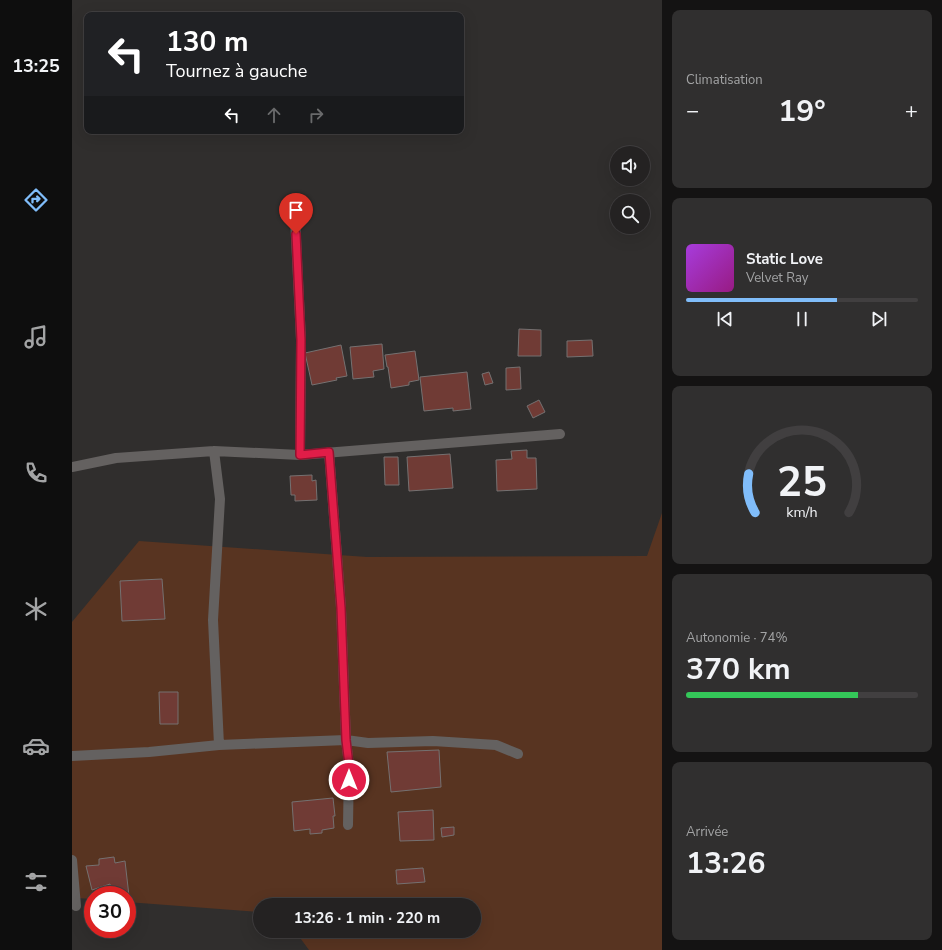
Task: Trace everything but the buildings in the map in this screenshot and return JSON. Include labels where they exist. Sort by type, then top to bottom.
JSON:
[{"type":"street","points":[[295,218],[301,340],[300,455]]},
{"type":"street","points":[[72,467],[116,458],[214,451],[300,455],[560,434]]},
{"type":"street","points":[[214,451],[220,499],[212,620],[219,745]]},
{"type":"street","points":[[329,452],[341,608],[346,740],[349,765],[348,826]]},
{"type":"street","points":[[72,756],[149,752],[219,745],[346,740],[368,743],[433,741],[496,745],[518,754]]},
{"type":"street","points":[[72,860],[76,906]]},
{"type":"shaded area","points":[[662,513],[662,950],[309,950],[300,938],[481,938],[481,898],[253,898],[253,911],[136,903],[136,886],[84,886],[84,898],[77,898],[72,895],[72,622],[139,541],[367,557],[647,556]]},
{"type":"route","points":[[296,234],[301,340],[300,455],[329,452],[341,608],[349,780]]}]
